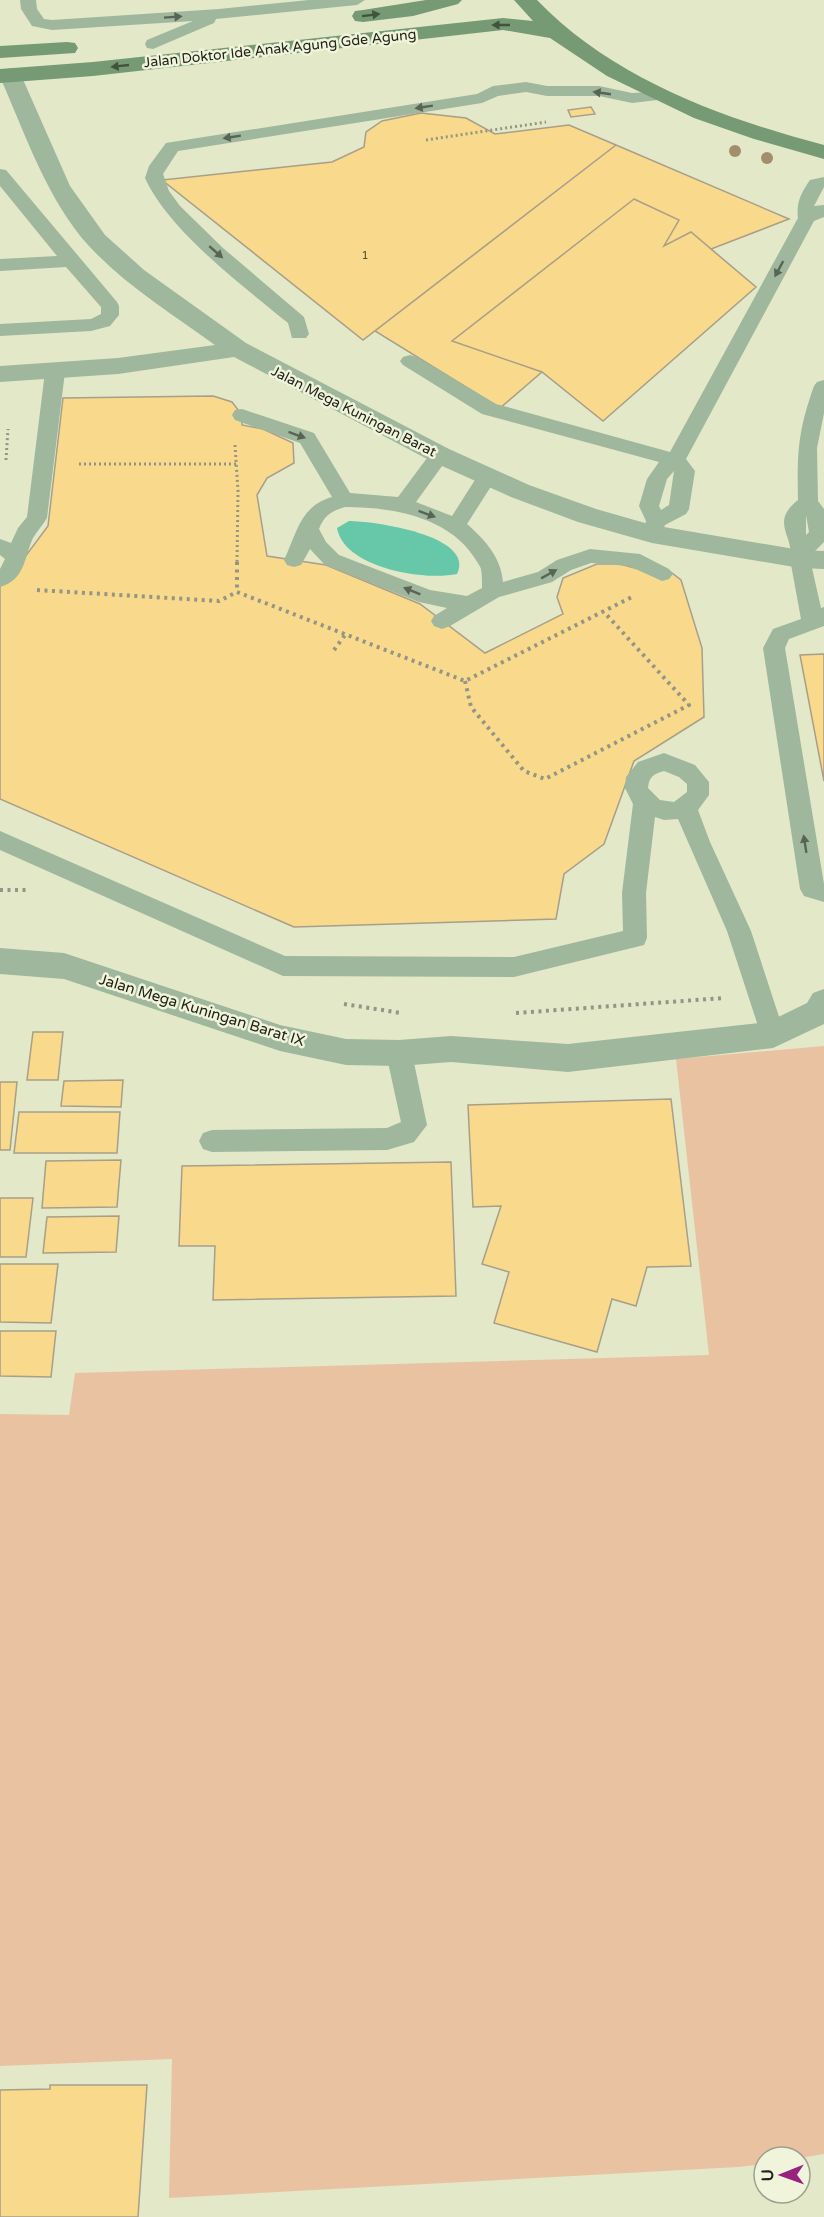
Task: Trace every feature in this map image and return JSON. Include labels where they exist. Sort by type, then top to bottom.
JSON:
[{"type":"main road","name":"Jalan Doktor Ide Anak Agung Gde Agung","points":[[118,46],[153,44],[413,10],[451,0]]},
{"type":"main road","points":[[525,0],[559,34],[605,66],[660,95],[717,120],[824,152]]},
{"type":"main road","name":"Jalan Doktor Ide Anak Agung Gde Agung","points":[[5,75],[136,64],[492,24],[532,27],[559,34]]},
{"type":"main road","points":[[0,52],[82,48]]},
{"type":"street","name":"Jalan Mega Kuningan Barat","points":[[5,75],[59,186],[97,240],[135,274],[237,349],[440,455],[487,477],[588,516],[654,527],[807,560]]},
{"type":"street","points":[[0,374],[55,372],[166,361],[237,349]]},
{"type":"street","name":"Jalan Mega Kuningan Barat IX","points":[[0,961],[64,966],[280,1038],[346,1052],[399,1053],[451,1049],[568,1059],[773,1035],[818,1012],[824,1002]]},
{"type":"lane","points":[[28,0],[29,9],[38,23],[52,25],[219,14],[357,0]]},
{"type":"lane","points":[[153,44],[219,14]]},
{"type":"lane","points":[[299,334],[297,321],[204,241],[164,197],[153,177],[154,171],[172,147],[482,98],[495,103],[528,101],[547,91],[599,91],[632,98],[660,95]]},
{"type":"lane","points":[[0,174],[110,306],[110,315],[103,322],[91,325],[0,330]]},
{"type":"lane","points":[[411,361],[489,409],[676,460],[685,471],[679,509],[654,527],[648,506],[654,488],[666,464],[676,460],[816,214],[805,206],[816,184],[824,182]]},
{"type":"lane","points":[[0,265],[71,261]]},
{"type":"lane","points":[[0,580],[12,571],[5,549],[25,533],[38,518],[55,372]]},
{"type":"lane","points":[[822,396],[807,448],[808,502],[796,512],[794,536],[820,580],[824,597]]},
{"type":"lane","points":[[242,415],[306,438],[344,500]]},
{"type":"lane","points":[[403,505],[440,455]]},
{"type":"lane","points":[[456,525],[487,477]]},
{"type":"lane","points":[[294,560],[314,516],[325,506],[344,500],[367,500],[403,505],[456,525],[476,544],[491,567],[494,591]]},
{"type":"lane","points":[[309,529],[318,546],[332,560],[427,597],[468,604]]},
{"type":"lane","points":[[442,621],[494,591],[545,578],[564,565],[590,556],[633,559],[662,574]]},
{"type":"lane","points":[[807,560],[792,578],[800,617],[820,621]]},
{"type":"lane","points":[[820,621],[781,634],[774,648],[812,889],[824,893]]},
{"type":"lane","points":[[664,762],[684,767],[697,780],[699,787],[697,795],[686,808],[653,807],[635,789],[639,774],[645,768],[664,762]]},
{"type":"lane","points":[[0,840],[283,966],[514,967],[635,938],[634,894],[639,847],[653,807]]},
{"type":"lane","points":[[686,808],[698,842],[739,931],[773,1035]]},
{"type":"lane","points":[[212,1141],[387,1139],[405,1134],[414,1125],[399,1053]]},
{"type":"path","points":[[417,141],[549,122]]},
{"type":"path","points":[[74,464],[94,462],[237,464]]},
{"type":"path","points":[[33,590],[219,601],[237,592]]},
{"type":"path","points":[[465,681],[471,707],[524,771],[545,779],[689,705],[604,612]]},
{"type":"path","points":[[334,650],[345,635]]},
{"type":"shaded area","points":[[0,0],[824,0],[824,2217],[0,2217]]},
{"type":"shaded area","points":[[349,521],[398,527],[437,540],[451,549],[459,561],[457,574],[443,576],[406,573],[369,562],[354,553],[343,542],[337,528]]},
{"type":"shaded area","points":[[824,1046],[824,2154],[812,2156],[812,2145],[752,2145],[752,2165],[738,2167],[169,2198],[172,2059],[0,2066],[0,1414],[69,1415],[75,1373],[709,1355],[676,1059]]},
{"type":"building","points":[[591,107],[595,114],[571,117],[568,110]]},
{"type":"building","points":[[421,113],[466,118],[495,134],[569,125],[616,145],[363,340],[162,180],[332,162],[364,147],[366,132],[382,121]]},
{"type":"building","points":[[616,145],[789,219],[711,249],[756,287],[603,421],[542,372],[500,408],[375,331]]},
{"type":"building","points":[[634,199],[679,220],[664,246],[691,232],[756,287],[603,421],[542,372],[452,341]]},
{"type":"building","points":[[213,396],[232,402],[242,415],[242,425],[263,429],[293,443],[294,463],[267,478],[257,495],[267,556],[326,565],[420,604],[485,653],[563,614],[557,597],[563,578],[597,564],[620,564],[642,570],[668,570],[681,580],[702,648],[704,717],[634,761],[604,844],[564,874],[556,919],[294,927],[0,799],[0,582],[19,565],[48,526],[63,398]]},
{"type":"building","points":[[824,654],[824,781],[800,655]]},
{"type":"building","points":[[33,1032],[63,1032],[58,1080],[27,1080]]},
{"type":"building","points":[[123,1080],[121,1107],[61,1106],[64,1081]]},
{"type":"building","points":[[0,1082],[17,1082],[10,1150],[0,1150]]},
{"type":"building","points":[[671,1099],[691,1266],[647,1267],[636,1306],[612,1299],[597,1352],[494,1323],[509,1272],[482,1264],[501,1206],[473,1207],[468,1105]]},
{"type":"building","points":[[19,1112],[120,1112],[117,1153],[14,1153]]},
{"type":"building","points":[[121,1160],[117,1207],[42,1208],[46,1161]]},
{"type":"building","points":[[451,1162],[456,1296],[213,1300],[215,1246],[179,1246],[182,1166]]},
{"type":"building","points":[[0,1198],[33,1198],[26,1257],[0,1257]]},
{"type":"building","points":[[119,1216],[116,1252],[43,1253],[47,1217]]},
{"type":"building","points":[[0,1264],[58,1264],[51,1323],[0,1322]]},
{"type":"building","points":[[0,1331],[56,1331],[51,1377],[0,1376]]},
{"type":"building","points":[[50,2085],[147,2085],[138,2217],[0,2217],[0,2090],[50,2089]]}]
